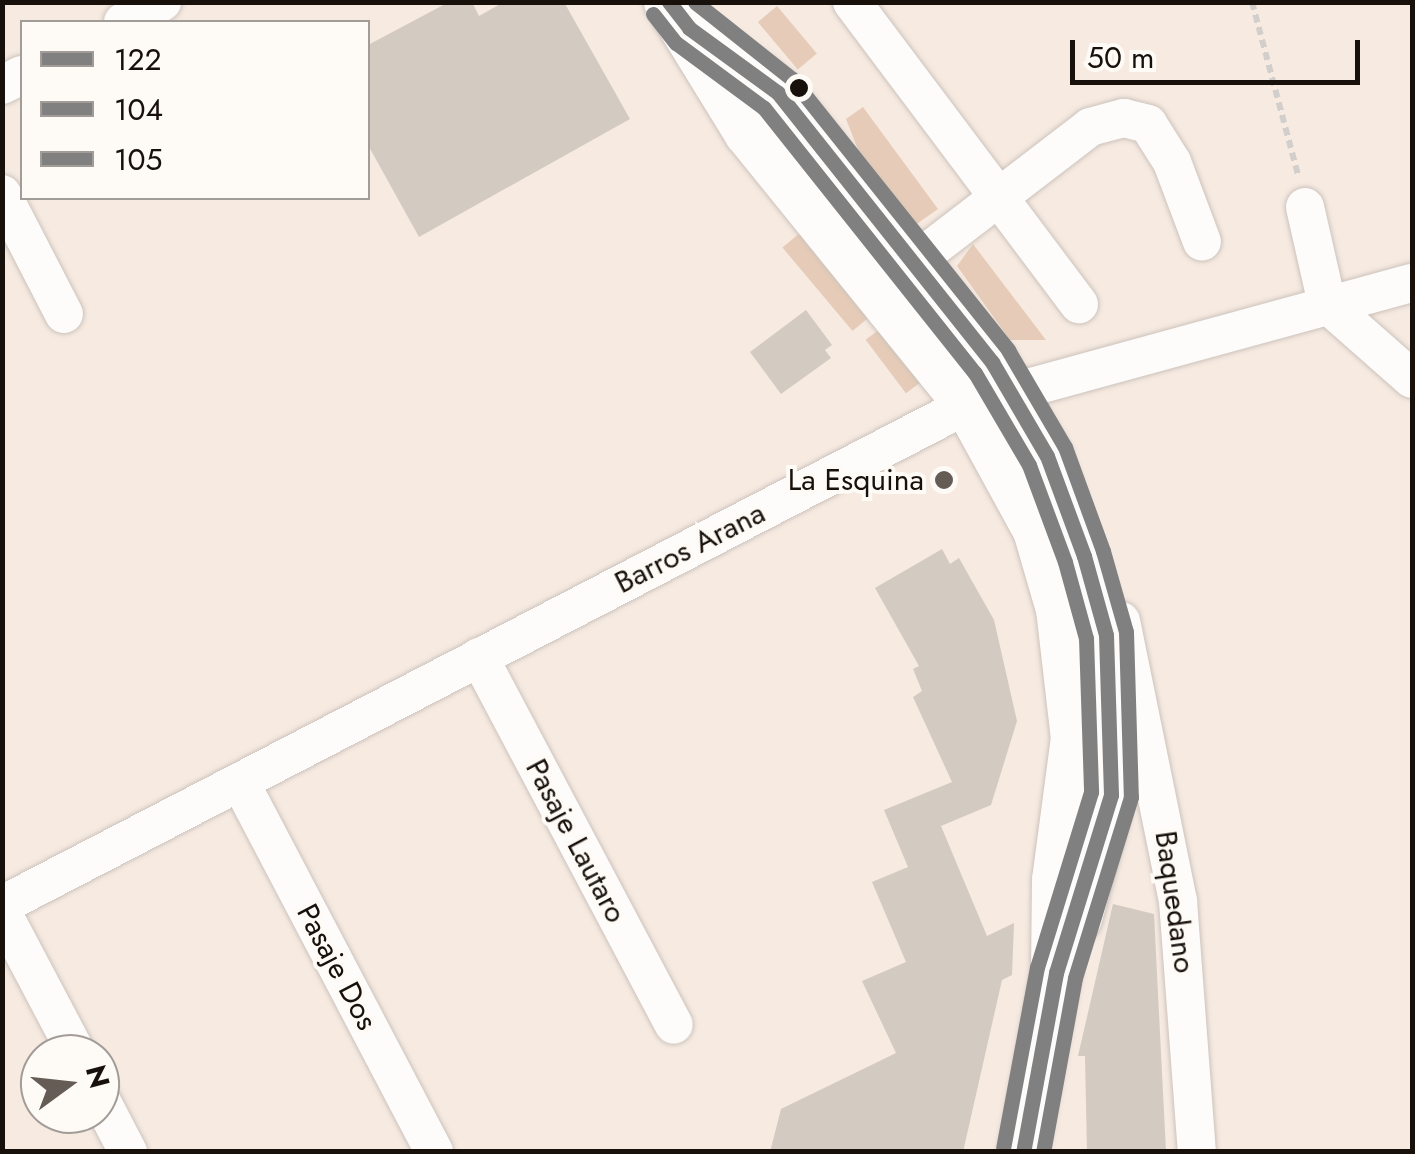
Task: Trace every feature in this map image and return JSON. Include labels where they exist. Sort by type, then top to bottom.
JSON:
[{"type":"main road","name":"Baquedano","points":[[679,15],[778,94],[913,263],[989,397]]},
{"type":"main road","name":"Baquedano","points":[[679,15],[748,132],[989,397],[1048,456]]},
{"type":"main road","points":[[989,397],[1038,530],[1069,656],[1076,738],[1058,880],[1056,973],[1023,1152]]},
{"type":"main road","points":[[1048,456],[1106,635],[1113,739],[1111,795],[1088,887],[1056,973]]},
{"type":"street","points":[[128,20],[162,2]]},
{"type":"street","points":[[852,2],[1079,304]]},
{"type":"street","points":[[913,263],[1090,127],[1124,118],[1148,124],[1172,162],[1202,242]]},
{"type":"street","points":[[2,194],[64,314]]},
{"type":"street","points":[[1305,208],[1327,304],[1412,379]]},
{"type":"street","name":"Barros Arana","points":[[2,908],[989,397],[1412,283]]},
{"type":"street","name":"Baquedano","points":[[1048,456],[1103,560],[1144,716],[1178,900],[1197,1152]]},
{"type":"street","name":"Pasaje Lautaro","points":[[479,658],[674,1025]]},
{"type":"street","name":"Pasaje Dos","points":[[240,782],[434,1151]]},
{"type":"street","points":[[2,908],[67,1034]]},
{"type":"path","points":[[1252,2],[1278,90],[1305,208]]},
{"type":"shaded area","points":[[777,6],[817,53],[798,70],[758,22]]},
{"type":"shaded area","points":[[863,107],[938,209],[911,228],[866,170],[846,119]]},
{"type":"shaded area","points":[[807,227],[877,310],[853,331],[782,248]]},
{"type":"shaded area","points":[[973,244],[1046,340],[1010,340],[957,266]]},
{"type":"shaded area","points":[[888,323],[928,377],[906,393],[866,340]]},
{"type":"building","points":[[449,2],[472,2],[479,16],[504,2],[564,2],[630,119],[419,237],[370,149],[370,44]]},
{"type":"building","points":[[806,310],[832,345],[825,350],[831,358],[781,394],[750,352]]},
{"type":"building","points":[[942,549],[950,564],[959,558],[994,620],[1017,721],[991,805],[941,826],[987,936],[1014,923],[1012,975],[1002,980],[963,1152],[770,1152],[781,1109],[896,1053],[862,981],[906,962],[872,882],[908,867],[884,810],[952,782],[913,697],[922,691],[913,669],[919,666],[875,588]]},
{"type":"building","points":[[1113,904],[1154,914],[1166,1152],[1087,1152],[1085,1056],[1078,1056]]},
{"type":"transit line","name":"122","points":[[669,2],[689,28],[778,93],[992,362],[1047,456],[1084,556],[1106,635],[1111,795],[1056,973],[1023,1152]]},
{"type":"transit line","name":"105","points":[[695,2],[792,79],[1008,350],[1065,447],[1103,551],[1126,632],[1131,797],[1075,978],[1043,1152]]},
{"type":"transit line","name":"104","points":[[653,14],[676,43],[764,108],[975,373],[1029,465],[1065,562],[1086,638],[1091,792],[1037,967],[1003,1148]]},
{"type":"place","name":"La Esquina","points":[[944,480]]}]
